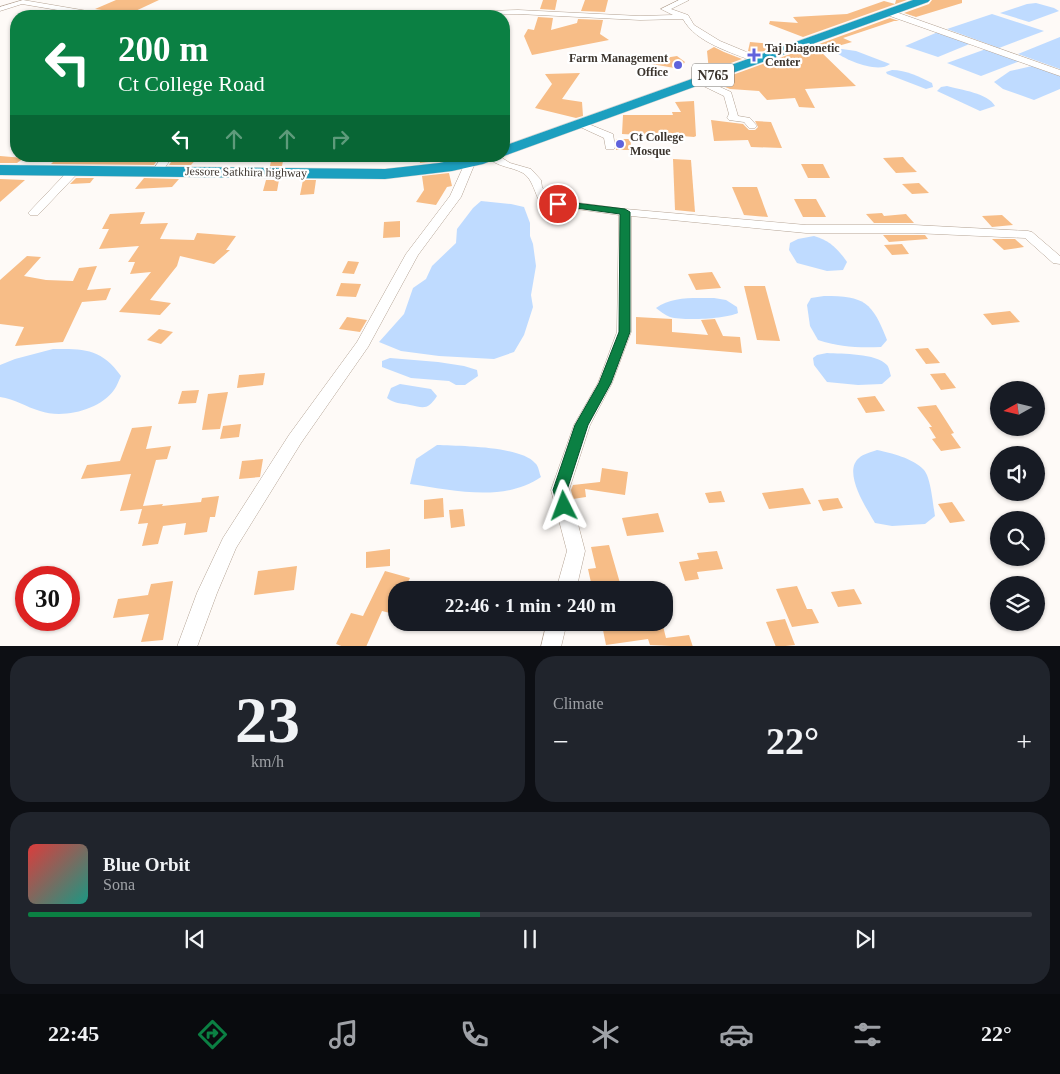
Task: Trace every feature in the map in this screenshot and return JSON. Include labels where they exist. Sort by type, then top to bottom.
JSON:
[{"type":"highway","name":"N765","points":[[510,150],[698,80],[924,0]]},
{"type":"highway","name":"Jessore Satkhira highway","points":[[0,170],[386,174],[442,169],[473,162]]},
{"type":"street","points":[[685,0],[666,9],[685,17],[691,27],[717,43],[758,60]]},
{"type":"street","points":[[0,9],[22,2],[69,10]]},
{"type":"street","points":[[510,12],[640,18],[685,17]]},
{"type":"street","points":[[890,13],[1060,73]]},
{"type":"street","points":[[698,80],[728,94],[734,114],[732,118],[747,120],[752,126]]},
{"type":"street","points":[[581,124],[609,136],[610,148]]},
{"type":"street","points":[[157,171],[164,162]]},
{"type":"street","points":[[501,162],[527,171],[536,180],[537,187],[546,202],[625,212],[806,229],[914,228],[1028,235],[1057,260],[1060,260]]},
{"type":"street","points":[[187,646],[207,593],[229,544],[294,440],[363,344],[412,254],[455,197],[470,163]]},
{"type":"street","points":[[34,213],[73,172]]},
{"type":"street","points":[[568,581],[576,551],[560,490],[582,425],[605,383],[624,332],[625,212]]},
{"type":"street","points":[[551,646],[555,631]]},
{"type":"water","points":[[1036,3],[1059,11],[1029,22],[1000,13],[1027,4]]},
{"type":"water","points":[[992,14],[1044,31],[999,48],[947,29]]},
{"type":"water","points":[[938,32],[972,43],[938,57],[905,46]]},
{"type":"water","points":[[1060,37],[1060,69],[1018,54]]},
{"type":"water","points":[[842,49],[856,51],[890,64],[885,67],[862,65],[834,51]]},
{"type":"water","points":[[986,49],[1020,61],[981,76],[947,63]]},
{"type":"water","points":[[1032,66],[1060,76],[1060,89],[1034,100],[1003,89],[994,82],[1010,71]]},
{"type":"water","points":[[892,70],[918,76],[932,83],[933,87],[926,89],[887,74],[886,72]]},
{"type":"water","points":[[947,86],[980,95],[987,98],[995,106],[980,111],[937,91],[941,87]]},
{"type":"water","points":[[481,201],[524,207],[530,223],[530,236],[536,266],[531,295],[533,307],[524,335],[514,352],[494,359],[439,356],[401,351],[379,342],[404,314],[413,288],[426,279],[432,266],[456,243],[457,229],[473,208]]},
{"type":"water","points":[[814,236],[829,243],[840,253],[847,262],[843,270],[827,271],[797,263],[789,250],[790,243],[798,239]]},
{"type":"water","points":[[824,296],[849,298],[865,304],[877,317],[887,340],[881,347],[865,347],[842,346],[818,340],[810,326],[807,305],[811,298]]},
{"type":"water","points":[[691,298],[726,300],[737,307],[738,313],[715,318],[684,319],[670,317],[656,308],[669,301]]},
{"type":"water","points":[[53,349],[83,350],[99,355],[114,367],[121,376],[115,388],[108,397],[90,408],[59,414],[35,409],[11,399],[0,397],[0,365]]},
{"type":"water","points":[[827,353],[875,358],[887,365],[891,376],[882,384],[858,385],[827,382],[814,365],[813,358]]},
{"type":"water","points":[[390,358],[464,366],[477,370],[478,376],[465,385],[456,385],[449,381],[411,378],[382,367],[382,361]]},
{"type":"water","points":[[400,384],[431,389],[437,396],[431,404],[425,407],[398,403],[387,398],[391,388]]},
{"type":"water","points":[[437,445],[489,448],[517,453],[528,457],[536,464],[541,477],[511,490],[494,492],[460,491],[410,484],[416,459]]},
{"type":"water","points":[[877,450],[908,459],[924,470],[930,485],[935,516],[925,524],[892,526],[875,523],[858,491],[853,472],[854,464],[859,458]]},
{"type":"building","points":[[116,0],[159,0],[138,10],[95,9]]},
{"type":"building","points":[[543,0],[557,0],[555,10],[540,9]]},
{"type":"building","points":[[585,0],[608,0],[605,12],[581,11]]},
{"type":"building","points":[[896,0],[907,0],[803,37],[769,24],[770,21],[798,23],[793,17],[847,14],[884,1],[895,4]]},
{"type":"building","points":[[932,0],[962,0],[962,3],[916,17],[904,13],[929,4]]},
{"type":"building","points":[[538,17],[553,18],[551,30],[577,23],[578,19],[603,20],[600,34],[609,40],[532,55],[524,36],[528,29],[534,30]]},
{"type":"building","points":[[890,18],[899,21],[843,38],[852,42],[831,48],[819,44]]},
{"type":"building","points":[[750,42],[781,45],[756,54],[748,51]]},
{"type":"building","points":[[714,47],[742,59],[709,71],[707,51]]},
{"type":"building","points":[[807,48],[818,49],[856,86],[805,89],[815,108],[799,107],[795,98],[767,100],[759,91],[730,89],[713,82]]},
{"type":"building","points":[[677,56],[685,62],[680,69],[646,63],[646,61]]},
{"type":"building","points":[[580,73],[562,99],[582,102],[583,116],[576,118],[535,108],[552,84],[545,74]]},
{"type":"building","points":[[694,101],[696,136],[694,137],[659,134],[659,136],[622,134],[623,115],[673,115],[672,112],[681,112],[675,102]]},
{"type":"building","points":[[711,120],[743,124],[749,130],[755,130],[758,127],[755,121],[771,122],[782,148],[751,147],[748,140],[714,141]]},
{"type":"building","points":[[616,139],[630,139],[632,150],[616,150]]},
{"type":"building","points":[[0,156],[10,157],[10,162],[18,162],[17,163],[0,163]]},
{"type":"building","points":[[903,157],[917,172],[896,173],[883,158]]},
{"type":"building","points":[[673,159],[691,160],[695,212],[675,210]]},
{"type":"building","points":[[53,162],[156,162],[154,165],[51,164]]},
{"type":"building","points":[[171,162],[194,162],[191,165],[169,165]]},
{"type":"building","points":[[271,162],[283,162],[282,166],[270,166]]},
{"type":"building","points":[[801,164],[823,164],[830,178],[808,178]]},
{"type":"building","points":[[449,173],[452,186],[447,187],[436,205],[416,202],[424,190],[422,176]]},
{"type":"building","points":[[76,178],[94,178],[90,183],[70,184]]},
{"type":"building","points":[[144,178],[179,179],[172,187],[135,189]]},
{"type":"building","points":[[0,179],[25,180],[0,202]]},
{"type":"building","points":[[266,180],[279,180],[277,191],[263,191]]},
{"type":"building","points":[[303,180],[316,180],[314,194],[300,195]]},
{"type":"building","points":[[919,183],[929,193],[912,194],[902,184]]},
{"type":"building","points":[[732,187],[757,187],[768,217],[744,215]]},
{"type":"building","points":[[794,199],[816,199],[826,217],[803,217]]},
{"type":"building","points":[[145,212],[140,224],[168,223],[160,239],[194,240],[197,233],[236,236],[226,250],[230,250],[214,264],[180,256],[177,266],[150,300],[171,303],[160,315],[119,312],[151,272],[130,274],[135,262],[128,262],[139,246],[99,249],[109,229],[102,229],[110,214]]},
{"type":"building","points":[[882,213],[884,216],[906,214],[914,223],[874,223],[866,214]]},
{"type":"building","points":[[1002,215],[1013,225],[992,227],[982,216]]},
{"type":"building","points":[[400,221],[400,237],[383,238],[384,222]]},
{"type":"building","points":[[883,235],[925,235],[928,239],[889,242]]},
{"type":"building","points":[[992,239],[1015,239],[1024,247],[1004,250]]},
{"type":"building","points":[[902,244],[909,254],[892,255],[884,245]]},
{"type":"building","points":[[27,256],[41,257],[24,276],[46,280],[73,281],[79,268],[97,266],[87,290],[111,288],[106,300],[82,302],[63,342],[15,346],[24,327],[0,324],[0,280]]},
{"type":"building","points":[[348,261],[359,262],[354,274],[342,273]]},
{"type":"building","points":[[712,272],[721,288],[696,290],[688,274]]},
{"type":"building","points":[[341,283],[361,284],[356,297],[336,296]]},
{"type":"building","points":[[744,286],[765,286],[780,341],[757,340]]},
{"type":"building","points":[[1010,311],[1020,322],[992,325],[983,314]]},
{"type":"building","points":[[347,317],[367,320],[360,332],[339,329]]},
{"type":"building","points":[[636,317],[672,319],[672,332],[708,335],[701,320],[715,319],[723,336],[740,337],[742,353],[636,344]]},
{"type":"building","points":[[159,329],[173,332],[161,344],[147,340]]},
{"type":"building","points":[[928,348],[940,363],[926,364],[915,349]]},
{"type":"building","points":[[265,373],[263,385],[237,388],[239,375]]},
{"type":"building","points":[[945,373],[956,388],[941,390],[930,374]]},
{"type":"building","points":[[199,390],[196,403],[178,404],[182,391]]},
{"type":"building","points":[[228,392],[220,429],[202,430],[208,394]]},
{"type":"building","points":[[875,396],[885,411],[866,413],[857,398]]},
{"type":"building","points":[[936,405],[954,433],[951,434],[961,448],[941,451],[932,439],[936,438],[929,427],[932,427],[917,407]]},
{"type":"building","points":[[241,424],[239,437],[220,439],[223,426]]},
{"type":"building","points":[[152,426],[146,449],[171,446],[167,459],[156,460],[143,506],[201,502],[202,498],[219,496],[215,517],[210,517],[207,532],[184,535],[186,523],[163,526],[158,544],[142,546],[148,523],[138,524],[142,509],[120,511],[131,474],[81,479],[87,465],[120,461],[132,428]]},
{"type":"building","points":[[263,459],[260,477],[239,479],[242,461]]},
{"type":"building","points":[[602,468],[628,472],[625,495],[585,489],[586,497],[573,499],[571,490],[573,485],[600,482]]},
{"type":"building","points":[[803,488],[811,504],[769,509],[762,493]]},
{"type":"building","points":[[721,491],[725,502],[709,503],[705,493]]},
{"type":"building","points":[[443,498],[444,517],[424,519],[424,500]]},
{"type":"building","points":[[838,498],[843,508],[823,511],[818,500]]},
{"type":"building","points":[[952,502],[965,521],[950,523],[938,504]]},
{"type":"building","points":[[463,509],[465,526],[451,528],[449,510]]},
{"type":"building","points":[[658,513],[664,532],[627,536],[622,518]]},
{"type":"building","points":[[609,545],[619,581],[591,581],[588,569],[596,568],[591,547]]},
{"type":"building","points":[[390,549],[390,566],[366,568],[366,552]]},
{"type":"building","points":[[717,551],[723,569],[697,572],[699,579],[685,581],[679,562],[699,559],[697,553]]},
{"type":"building","points":[[297,566],[294,590],[254,595],[258,571]]},
{"type":"building","points":[[385,571],[410,578],[408,581],[388,581],[388,612],[382,611],[366,646],[341,646],[336,644],[351,613],[363,616]]},
{"type":"building","points":[[173,581],[163,640],[141,642],[149,614],[113,618],[118,599],[148,595],[151,584]]},
{"type":"building","points":[[797,586],[807,609],[812,609],[819,623],[792,627],[776,589]]},
{"type":"building","points":[[854,589],[862,604],[838,607],[831,592]]},
{"type":"building","points":[[785,619],[795,645],[776,646],[766,622]]},
{"type":"building","points":[[603,631],[664,631],[666,638],[689,635],[693,646],[650,645],[648,639],[606,645]]},
{"type":"place","name":"Taj Diagonetic Center","points":[[754,55]]},
{"type":"place","name":"Farm Management Office","points":[[678,65]]},
{"type":"place","name":"Ct College Mosque","points":[[620,144]]},
{"type":"route","points":[[558,204],[625,212],[624,332],[605,383],[582,425],[560,490],[564,506]]}]
